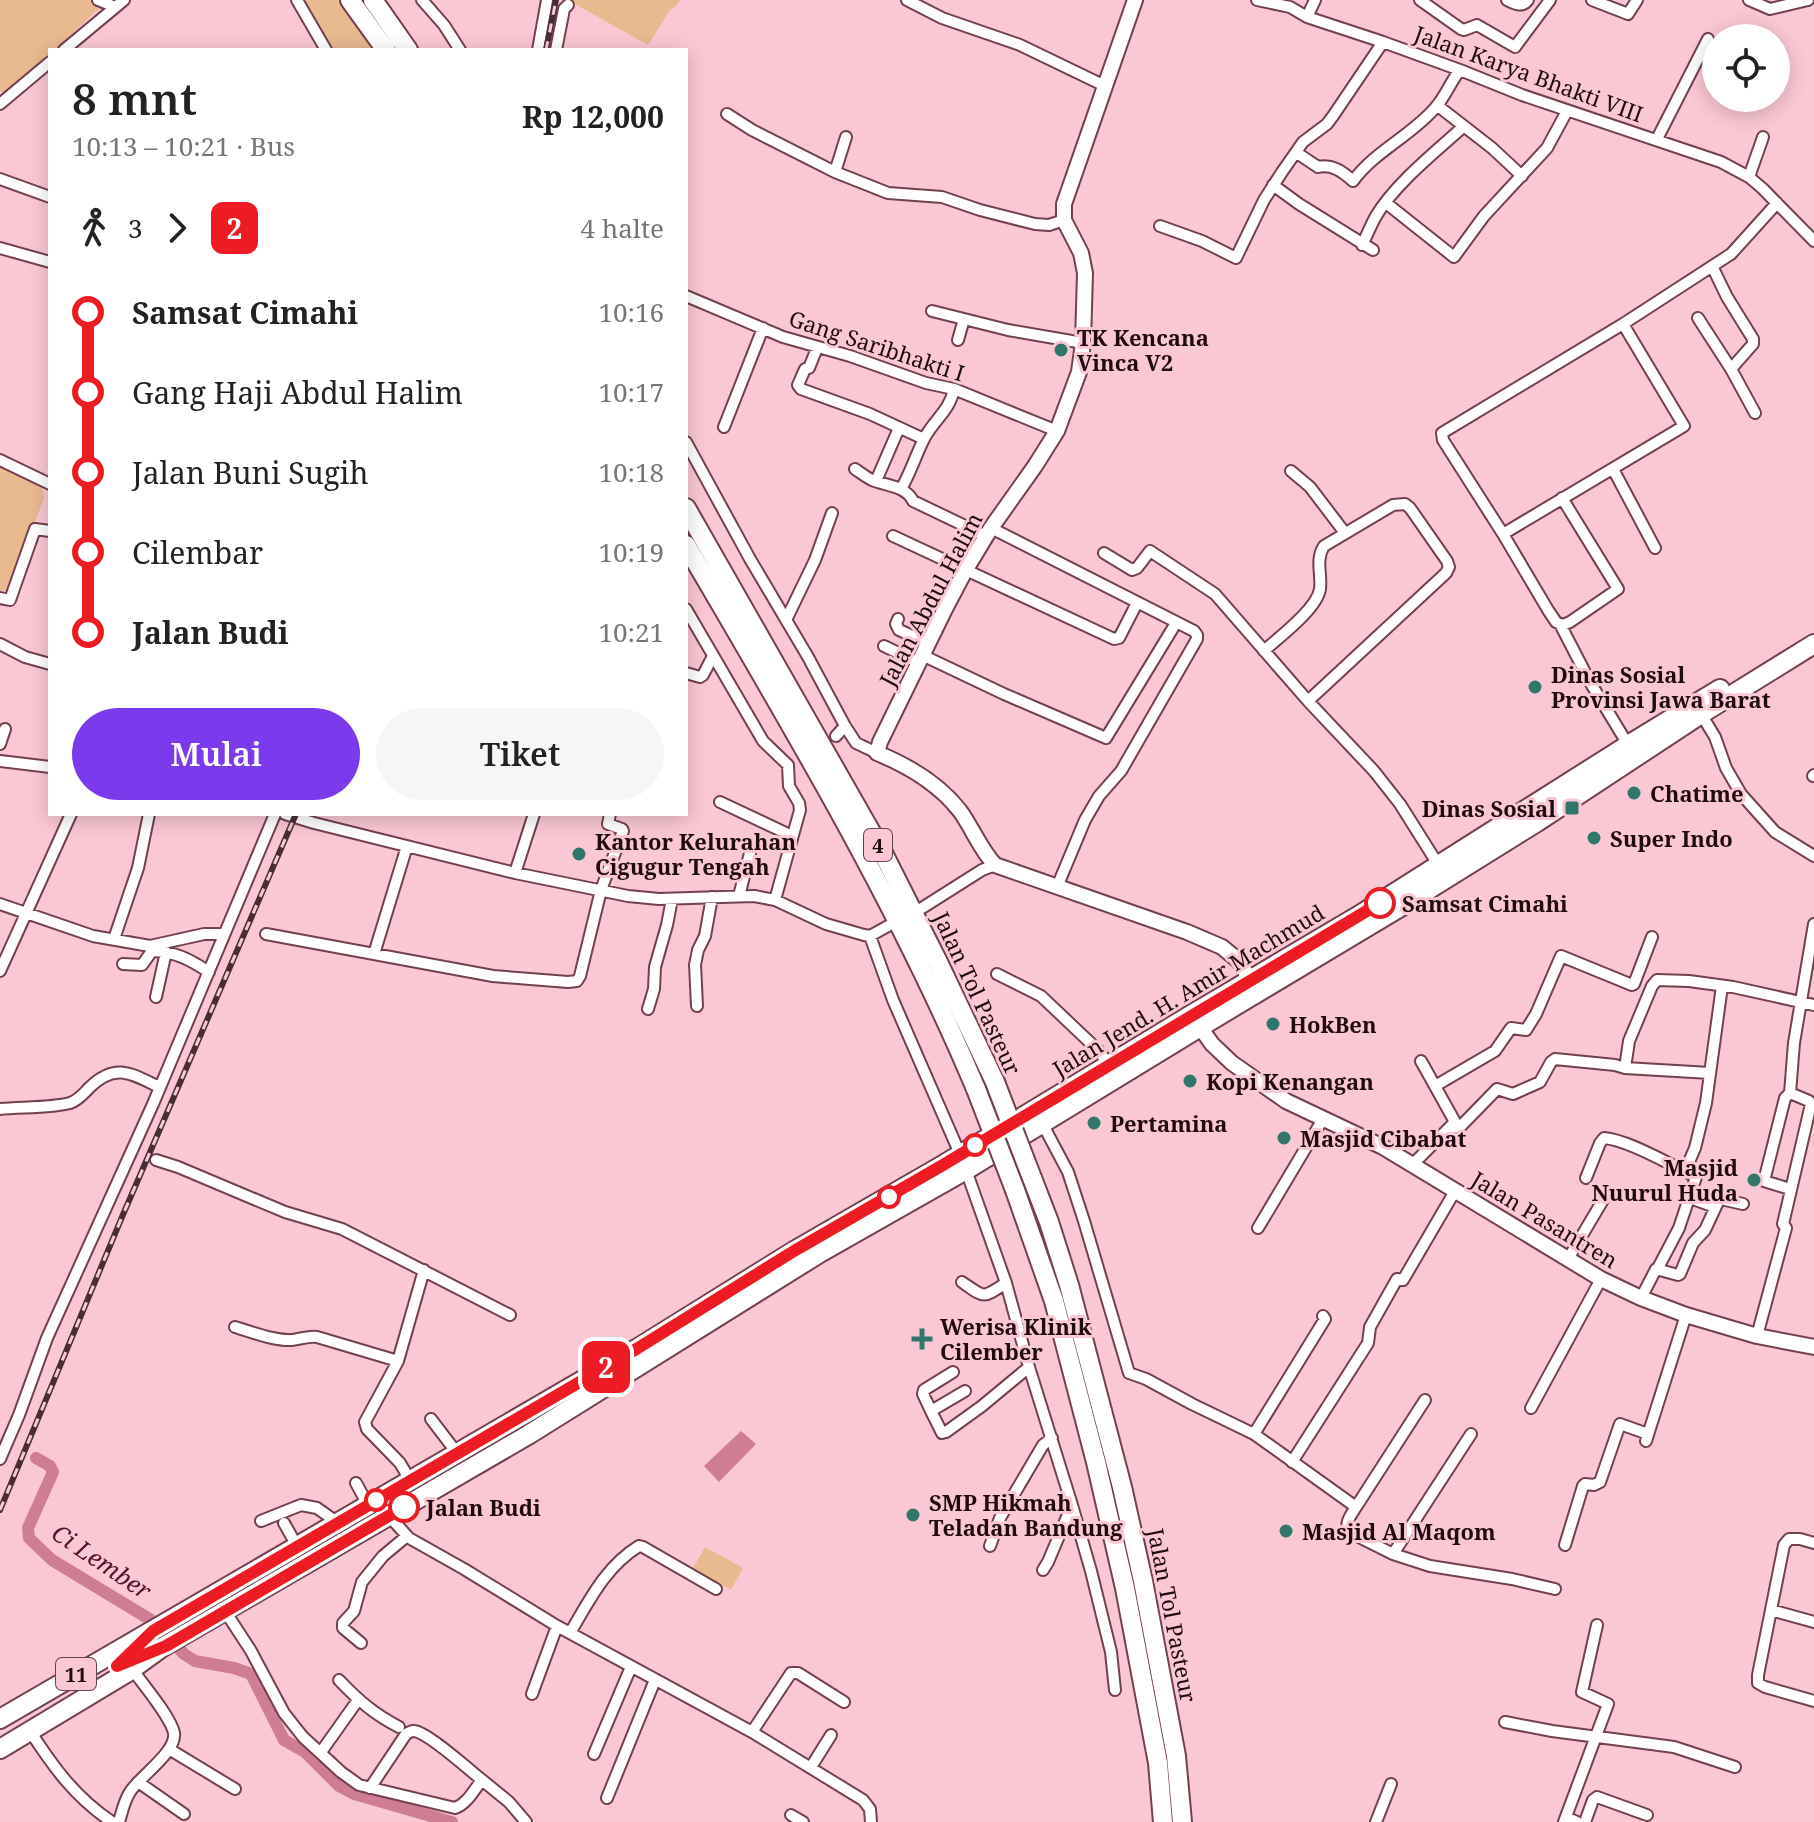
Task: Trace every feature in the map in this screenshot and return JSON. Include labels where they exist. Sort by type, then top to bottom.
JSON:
[{"type":"highway","points":[[350,0],[385,48]]},
{"type":"highway","points":[[373,0],[407,48]]},
{"type":"highway","name":"Jalan Tol Pasteur","points":[[688,512],[740,620],[920,968],[976,1089],[1015,1190],[1054,1301],[1096,1462],[1125,1588],[1156,1749],[1163,1822]]},
{"type":"highway","name":"Jalan Tol Pasteur","points":[[688,548],[740,620],[884,855],[995,1082],[1049,1222],[1069,1285],[1122,1487],[1176,1756],[1182,1822]]},
{"type":"highway","name":"Jalan Jend. H. Amir Machmud","points":[[0,1719],[518,1419],[794,1251],[1042,1123],[1402,906],[1814,631]]},
{"type":"highway","name":"Jalan Jend. H. Amir Machmud","points":[[124,1668],[528,1435],[963,1162],[1105,1060],[1250,980],[1814,644]]},
{"type":"highway","points":[[518,1419],[528,1435]]},
{"type":"highway","name":"11","points":[[0,1749],[124,1668],[160,1627]]},
{"type":"highway","name":"11","points":[[0,1737],[94,1680],[124,1668]]},
{"type":"street","points":[[98,0],[119,4]]},
{"type":"street","points":[[297,0],[325,48]]},
{"type":"street","points":[[422,0],[459,48]]},
{"type":"street","points":[[538,48],[547,0]]},
{"type":"street","points":[[907,0],[942,18],[1020,45],[1105,86]]},
{"type":"street","points":[[727,114],[835,172],[888,193],[942,197],[980,210],[1049,225],[1064,220],[1062,213],[1068,189],[1135,0]]},
{"type":"street","name":"Jalan Karya Bhakti VIII","points":[[1257,0],[1290,7],[1307,17],[1383,42],[1522,95],[1721,162],[1749,177],[1814,241]]},
{"type":"street","points":[[1307,17],[1315,0]]},
{"type":"street","points":[[1420,0],[1461,29],[1477,25],[1515,47],[1550,0]]},
{"type":"street","points":[[1507,0],[1523,5],[1528,0]]},
{"type":"street","points":[[1592,0],[1628,14],[1637,0]]},
{"type":"street","points":[[1749,0],[1770,9],[1808,0]]},
{"type":"street","points":[[66,48],[119,4]]},
{"type":"street","points":[[556,48],[564,9],[568,5]]},
{"type":"street","points":[[1160,226],[1202,241],[1236,258],[1273,185],[1303,142],[1327,124],[1383,42]]},
{"type":"street","points":[[1657,139],[1702,51]]},
{"type":"street","points":[[0,104],[48,64]]},
{"type":"street","points":[[1297,153],[1318,167],[1328,165],[1353,181],[1362,169],[1438,106],[1460,70]]},
{"type":"street","points":[[1438,106],[1522,176]]},
{"type":"street","points":[[1386,203],[1454,257],[1484,216],[1547,148],[1567,111]]},
{"type":"street","points":[[1273,185],[1368,247],[1377,215],[1386,203],[1410,175],[1463,127]]},
{"type":"street","points":[[835,172],[846,137]]},
{"type":"street","points":[[1749,177],[1763,137]]},
{"type":"street","points":[[0,179],[48,195]]},
{"type":"street","points":[[1632,751],[1590,682],[1560,624],[1548,610],[1443,440],[1442,433],[1623,324],[1731,254],[1777,203]]},
{"type":"street","name":"Jalan Abdul Halim","points":[[877,753],[965,571],[1057,431],[1079,372],[1083,343],[1084,263],[1064,220]]},
{"type":"street","points":[[0,248],[48,261]]},
{"type":"street","points":[[1712,266],[1753,339],[1753,344],[1731,369]]},
{"type":"street","name":"Gang Saribhakti I","points":[[688,297],[817,348],[954,389],[1057,431]]},
{"type":"street","points":[[932,311],[1008,330],[1083,343]]},
{"type":"street","points":[[1698,318],[1755,413]]},
{"type":"street","points":[[958,340],[964,319]]},
{"type":"street","points":[[1503,534],[1684,426],[1623,324]]},
{"type":"street","points":[[724,427],[763,328]]},
{"type":"street","points":[[817,348],[798,385],[801,389],[870,414],[924,439]]},
{"type":"street","points":[[901,489],[924,439],[937,418],[948,408],[954,389]]},
{"type":"street","points":[[876,481],[899,428]]},
{"type":"street","points":[[688,446],[856,743],[911,769],[944,793],[961,812],[995,865],[1222,947],[1239,961],[1250,980]]},
{"type":"street","points":[[0,460],[48,483]]},
{"type":"street","points":[[855,469],[876,481],[901,489],[913,501],[988,532],[1197,635],[1121,771],[1099,796],[1085,820],[1057,887]]},
{"type":"street","points":[[1613,469],[1655,548]]},
{"type":"street","points":[[1291,471],[1310,487],[1345,533]]},
{"type":"street","points":[[1560,624],[1570,622],[1618,589],[1562,498]]},
{"type":"street","points":[[1264,651],[1315,603],[1320,586],[1320,552],[1324,546],[1393,505],[1405,504],[1449,567],[1308,701]]},
{"type":"street","points":[[786,620],[815,560],[832,513]]},
{"type":"street","points":[[0,598],[10,600],[35,529],[48,531]]},
{"type":"street","points":[[893,536],[1114,639],[1119,638],[1137,603]]},
{"type":"street","points":[[1104,553],[1132,570],[1150,551],[1215,594],[1374,771],[1400,804],[1439,866]]},
{"type":"street","points":[[688,612],[763,741],[792,762],[789,786],[800,810],[775,900]]},
{"type":"street","points":[[898,619],[896,624],[899,630],[923,654]]},
{"type":"street","points":[[884,646],[923,654],[1004,694],[1106,738],[1176,623]]},
{"type":"street","points":[[0,644],[25,657],[48,663]]},
{"type":"street","points":[[688,674],[703,675],[713,656]]},
{"type":"street","points":[[1701,714],[1715,737],[1726,768],[1758,816],[1775,832],[1812,851]]},
{"type":"street","points":[[836,736],[845,726]]},
{"type":"street","points":[[0,744],[5,729]]},
{"type":"street","points":[[0,762],[48,767]]},
{"type":"street","points":[[720,802],[792,836]]},
{"type":"street","points":[[0,971],[70,816]]},
{"type":"street","points":[[114,939],[138,868],[149,816]]},
{"type":"street","points":[[0,1459],[47,1338],[159,1087],[274,816]]},
{"type":"street","points":[[515,873],[533,816]]},
{"type":"street","points":[[266,934],[493,976],[577,981],[601,890],[623,831],[608,824],[610,816]]},
{"type":"street","points":[[316,818],[407,846],[515,873],[628,896],[672,899],[754,896],[775,900],[826,924],[870,936],[888,926]]},
{"type":"street","points":[[374,954],[407,846]]},
{"type":"street","points":[[739,896],[750,853]]},
{"type":"street","points":[[922,908],[995,865]]},
{"type":"street","points":[[697,1006],[695,965],[705,936],[712,897]]},
{"type":"street","points":[[648,1009],[672,899]]},
{"type":"street","points":[[0,904],[93,936],[150,946],[204,934],[224,934]]},
{"type":"street","points":[[1790,1189],[1764,1181],[1785,1098],[1790,1093],[1814,924]]},
{"type":"street","points":[[870,936],[893,1000],[963,1162],[1006,1283],[1072,1505],[1111,1652],[1115,1690]]},
{"type":"street","points":[[1435,1086],[1495,1051],[1511,1028],[1526,1030],[1561,956],[1632,985],[1652,937]]},
{"type":"street","points":[[123,964],[142,965],[152,951],[166,952],[186,958],[209,972]]},
{"type":"street","points":[[156,997],[166,952]]},
{"type":"street","points":[[997,974],[1041,996],[1105,1060]]},
{"type":"street","points":[[1625,1068],[1629,1041],[1657,980],[1722,986],[1814,1005]]},
{"type":"street","points":[[1685,1171],[1695,1148],[1706,1103],[1722,986]]},
{"type":"street","name":"Jalan Pasantren","points":[[1200,1027],[1232,1063],[1286,1101],[1356,1132],[1601,1279],[1686,1315],[1757,1336],[1814,1347]]},
{"type":"street","points":[[1449,1129],[1461,1126],[1497,1089],[1513,1094],[1540,1082],[1555,1059],[1625,1068],[1710,1073]]},
{"type":"street","points":[[1412,1165],[1455,1123],[1421,1061]]},
{"type":"street","points":[[0,1109],[67,1104],[78,1100],[101,1077],[112,1073],[127,1072],[159,1087]]},
{"type":"street","points":[[1757,1336],[1786,1228],[1783,1224],[1790,1189],[1811,1104],[1790,1093]]},
{"type":"street","points":[[1258,1228],[1323,1119]]},
{"type":"street","points":[[1042,1123],[1068,1172],[1129,1373],[1254,1434],[1356,1507]]},
{"type":"street","points":[[1586,1178],[1600,1143],[1606,1138],[1696,1177],[1679,1228],[1641,1298]]},
{"type":"street","points":[[156,1160],[285,1212],[342,1229],[510,1315]]},
{"type":"street","points":[[1292,1462],[1368,1343],[1370,1327],[1397,1279],[1403,1280],[1455,1191]]},
{"type":"street","points":[[1690,1198],[1715,1207]]},
{"type":"street","points":[[1658,1268],[1680,1274],[1693,1243],[1705,1230],[1721,1199],[1743,1204]]},
{"type":"street","points":[[1568,1259],[1603,1200]]},
{"type":"street","points":[[410,1480],[400,1463],[366,1425],[367,1417],[398,1361],[424,1270]]},
{"type":"street","points":[[1531,1408],[1601,1279]]},
{"type":"street","points":[[962,1282],[982,1296],[1006,1283]]},
{"type":"street","points":[[1565,1545],[1583,1486],[1600,1482],[1620,1424],[1647,1437],[1686,1315]]},
{"type":"street","points":[[1254,1434],[1325,1319],[1323,1316]]},
{"type":"street","points":[[235,1327],[279,1339],[317,1337],[398,1361]]},
{"type":"street","points":[[953,1372],[924,1390],[923,1394],[942,1433],[982,1406],[1029,1367]]},
{"type":"street","points":[[931,1411],[965,1391]]},
{"type":"street","points":[[1425,1400],[1356,1507],[1348,1521],[1349,1532],[1393,1554],[1430,1566],[1555,1589]]},
{"type":"street","points":[[431,1419],[457,1453]]},
{"type":"street","points":[[1393,1554],[1471,1434]]},
{"type":"street","points":[[990,1546],[1000,1518],[1043,1445],[1052,1438]]},
{"type":"street","points":[[356,1483],[368,1505]]},
{"type":"street","points":[[261,1521],[301,1505],[317,1508],[338,1523]]},
{"type":"street","points":[[1043,1570],[1072,1505]]},
{"type":"street","points":[[389,1516],[407,1536],[557,1626],[752,1732],[863,1800],[870,1809],[871,1822]]},
{"type":"street","points":[[284,1523],[297,1546]]},
{"type":"street","points":[[361,1643],[342,1625],[354,1611],[362,1582],[383,1556],[407,1536]]},
{"type":"street","points":[[1814,1543],[1789,1539],[1784,1545],[1758,1675],[1758,1683],[1765,1687],[1814,1701]]},
{"type":"street","points":[[570,1633],[610,1570],[639,1546],[716,1589]]},
{"type":"street","points":[[1771,1610],[1814,1622]]},
{"type":"street","points":[[225,1611],[284,1713],[303,1737],[359,1785],[455,1808],[466,1801],[482,1780]]},
{"type":"street","points":[[1577,1822],[1565,1820],[1608,1704],[1582,1692],[1597,1625]]},
{"type":"street","points":[[532,1694],[557,1626]]},
{"type":"street","points":[[594,1754],[631,1667]]},
{"type":"street","points":[[119,1822],[131,1789],[169,1749],[174,1737],[172,1729],[124,1668]]},
{"type":"street","points":[[752,1732],[791,1673],[798,1673],[844,1702]]},
{"type":"street","points":[[339,1680],[358,1700],[399,1727]]},
{"type":"street","points":[[607,1798],[655,1680]]},
{"type":"street","points":[[321,1752],[358,1700]]},
{"type":"street","points":[[1505,1722],[1674,1747],[1735,1767]]},
{"type":"street","points":[[30,1731],[75,1793],[112,1822]]},
{"type":"street","points":[[370,1788],[406,1734],[419,1732],[509,1802],[526,1822]]},
{"type":"street","points":[[811,1767],[831,1735]]},
{"type":"street","points":[[169,1749],[235,1789]]},
{"type":"street","points":[[138,1782],[184,1814]]},
{"type":"street","points":[[1376,1822],[1391,1784]]},
{"type":"street","points":[[1585,1822],[1597,1797],[1647,1815]]},
{"type":"street","points":[[791,1815],[803,1822]]},
{"type":"shaded area","points":[[0,0],[92,0],[103,5],[56,48],[48,48],[48,56],[6,94],[0,91]]},
{"type":"shaded area","points":[[303,0],[338,0],[371,48],[332,48]]},
{"type":"shaded area","points":[[574,0],[680,0],[648,45],[573,3]]},
{"type":"shaded area","points":[[0,463],[40,479],[44,498],[11,588],[0,592]]},
{"type":"shaded area","points":[[741,1431],[756,1444],[719,1482],[704,1466]]},
{"type":"shaded area","points":[[705,1547],[743,1568],[731,1590],[693,1568]]},
{"type":"waterway","name":"Ci Lember","points":[[36,1458],[50,1466],[53,1472],[28,1528],[29,1538],[52,1560],[151,1620],[195,1661],[251,1674],[284,1740],[305,1752],[339,1786],[354,1794],[452,1822]]},
{"type":"railway","points":[[546,48],[556,0]]},
{"type":"railway","points":[[0,1510],[295,816]]},
{"type":"bus line","name":"2","points":[[404,1507],[166,1646],[117,1666],[153,1631],[638,1348],[794,1251],[1380,903]]},
{"type":"place","name":"TK Kencana Vinca V2","points":[[1061,350]]},
{"type":"place","name":"Dinas Sosial Provinsi Jawa Barat","points":[[1535,687]]},
{"type":"place","name":"Chatime","points":[[1634,793]]},
{"type":"place","name":"Dinas Sosial","points":[[1572,808]]},
{"type":"place","name":"Super Indo","points":[[1594,838]]},
{"type":"place","name":"Kantor Kelurahan Cigugur Tengah","points":[[579,854]]},
{"type":"place","name":"Samsat Cimahi","points":[[1380,903]]},
{"type":"place","name":"HokBen","points":[[1273,1024]]},
{"type":"place","name":"Kopi Kenangan","points":[[1190,1081]]},
{"type":"place","name":"Pertamina","points":[[1094,1123]]},
{"type":"place","name":"Masjid Cibabat","points":[[1284,1138]]},
{"type":"place","name":"Masjid Nuurul Huda","points":[[1754,1180]]},
{"type":"place","name":"Werisa Klinik Cilember","points":[[922,1339]]},
{"type":"place","name":"Jalan Budi","points":[[404,1507]]},
{"type":"place","name":"SMP Hikmah Teladan Bandung","points":[[913,1515]]},
{"type":"place","name":"Masjid Al Maqom","points":[[1286,1531]]}]
